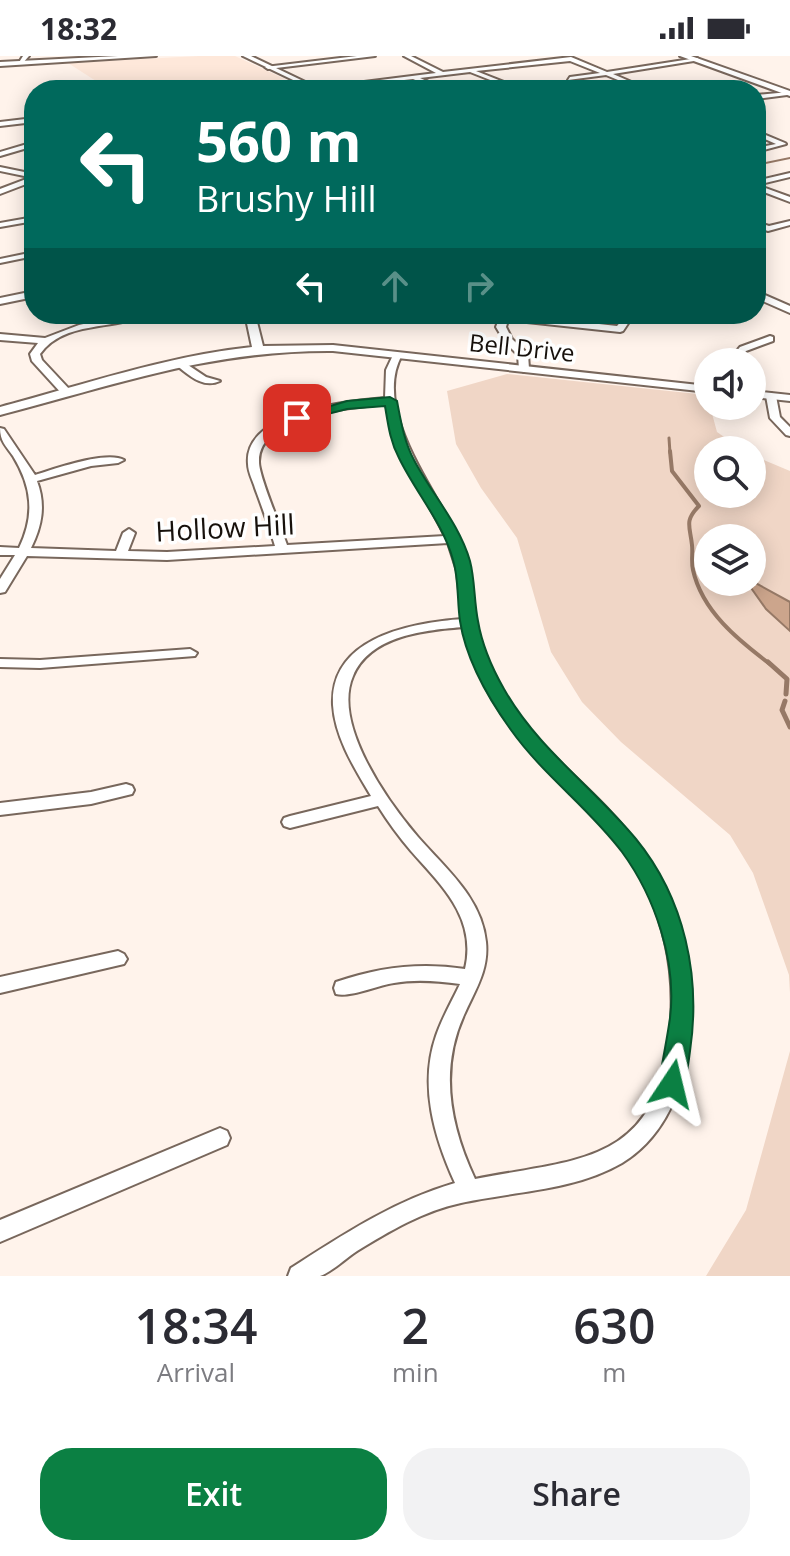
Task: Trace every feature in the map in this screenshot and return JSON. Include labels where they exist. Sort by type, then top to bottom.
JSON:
[{"type":"main road","points":[[684,56],[752,80]]},
{"type":"main road","points":[[766,85],[788,93]]},
{"type":"street","points":[[20,63],[26,56]]},
{"type":"street","points":[[0,64],[153,56]]},
{"type":"street","points":[[246,56],[297,80]]},
{"type":"street","points":[[268,67],[372,56]]},
{"type":"street","points":[[407,56],[442,73]]},
{"type":"street","points":[[386,80],[571,59],[622,80]]},
{"type":"street","points":[[570,79],[697,60]]},
{"type":"street","points":[[470,70],[496,80]]},
{"type":"street","points":[[412,77],[419,80]]},
{"type":"street","points":[[766,96],[788,93]]},
{"type":"street","points":[[0,124],[24,121]]},
{"type":"street","points":[[766,137],[783,144],[766,148]]},
{"type":"street","points":[[0,154],[24,147]]},
{"type":"street","points":[[0,169],[24,175]]},
{"type":"street","points":[[766,182],[790,175]]},
{"type":"street","points":[[0,192],[24,181]]},
{"type":"street","points":[[766,189],[790,200]]},
{"type":"street","points":[[0,225],[24,221]]},
{"type":"street","points":[[766,228],[790,223]]},
{"type":"street","points":[[0,261],[24,256]]},
{"type":"street","points":[[0,301],[24,296]]},
{"type":"street","points":[[766,299],[790,310]]},
{"type":"street","points":[[67,393],[37,361],[36,349],[44,341],[67,331],[97,324]]},
{"type":"street","points":[[252,324],[258,348]]},
{"type":"street","points":[[504,324],[503,332],[523,354],[524,369]]},
{"type":"street","points":[[579,324],[620,329],[623,324]]},
{"type":"street","points":[[0,337],[44,341]]},
{"type":"street","points":[[746,348],[770,339]]},
{"type":"street","name":"Bell Drive","points":[[0,411],[183,359],[258,348],[313,347],[694,387]]},
{"type":"street","points":[[299,1276],[403,1212],[469,1190],[577,1173],[610,1158],[637,1138],[658,1113],[672,1084],[683,1016],[682,984],[671,924],[646,870],[611,824],[550,765],[519,727],[477,652],[469,623],[462,561],[397,438],[390,401],[389,373],[397,355]]},
{"type":"street","points":[[183,359],[203,380],[215,381]]},
{"type":"street","points":[[766,395],[790,398]]},
{"type":"street","points":[[771,396],[775,418],[790,433]]},
{"type":"street","points":[[282,548],[253,464],[259,439],[280,425],[305,415],[347,405],[390,401]]},
{"type":"street","points":[[0,431],[33,479],[37,501],[36,517],[24,551],[0,589]]},
{"type":"street","points":[[0,457],[17,452]]},
{"type":"street","points":[[33,479],[90,463],[118,460]]},
{"type":"street","points":[[120,555],[129,533]]},
{"type":"street","name":"Hollow Hill","points":[[0,551],[167,556],[453,539]]},
{"type":"street","points":[[469,623],[419,627],[371,645],[354,661],[341,680],[337,705],[342,724],[383,799],[465,907],[477,943],[473,978],[448,1029],[438,1082],[446,1140],[469,1190]]},
{"type":"street","points":[[0,663],[31,664],[190,653]]},
{"type":"street","points":[[0,809],[91,798],[126,790]]},
{"type":"street","points":[[290,822],[383,799]]},
{"type":"street","points":[[0,985],[118,959]]},
{"type":"street","points":[[343,988],[374,977],[411,971],[473,978]]},
{"type":"street","points":[[0,1231],[220,1138]]},
{"type":"shaded area","points":[[235,56],[285,79],[94,80],[68,63]]},
{"type":"shaded area","points":[[507,374],[694,394],[694,420],[714,420],[717,432],[723,436],[694,436],[694,508],[766,508],[766,461],[790,471],[790,993],[789,975],[753,873],[730,835],[621,742],[582,702],[551,652],[517,538],[481,488],[456,444],[447,391]]},
{"type":"shaded area","points":[[766,589],[790,602],[790,631],[757,596],[766,596]]},
{"type":"shaded area","points":[[790,1051],[790,1276],[706,1276],[746,1210]]},
{"type":"waterway","points":[[766,163],[790,158]]},
{"type":"waterway","points":[[669,438],[670,453]]},
{"type":"waterway","points":[[670,451],[672,471],[699,506],[689,524],[692,567],[704,599],[723,623],[770,664]]},
{"type":"waterway","points":[[768,662],[787,679],[786,694]]},
{"type":"waterway","points":[[785,701],[782,710],[790,727]]},
{"type":"route","points":[[297,418],[347,405],[390,401],[397,438],[406,460],[448,527],[462,561],[469,623],[477,652],[495,690],[519,727],[550,765],[611,824],[629,846],[646,870],[671,924],[678,953],[683,1016],[672,1084]]}]
